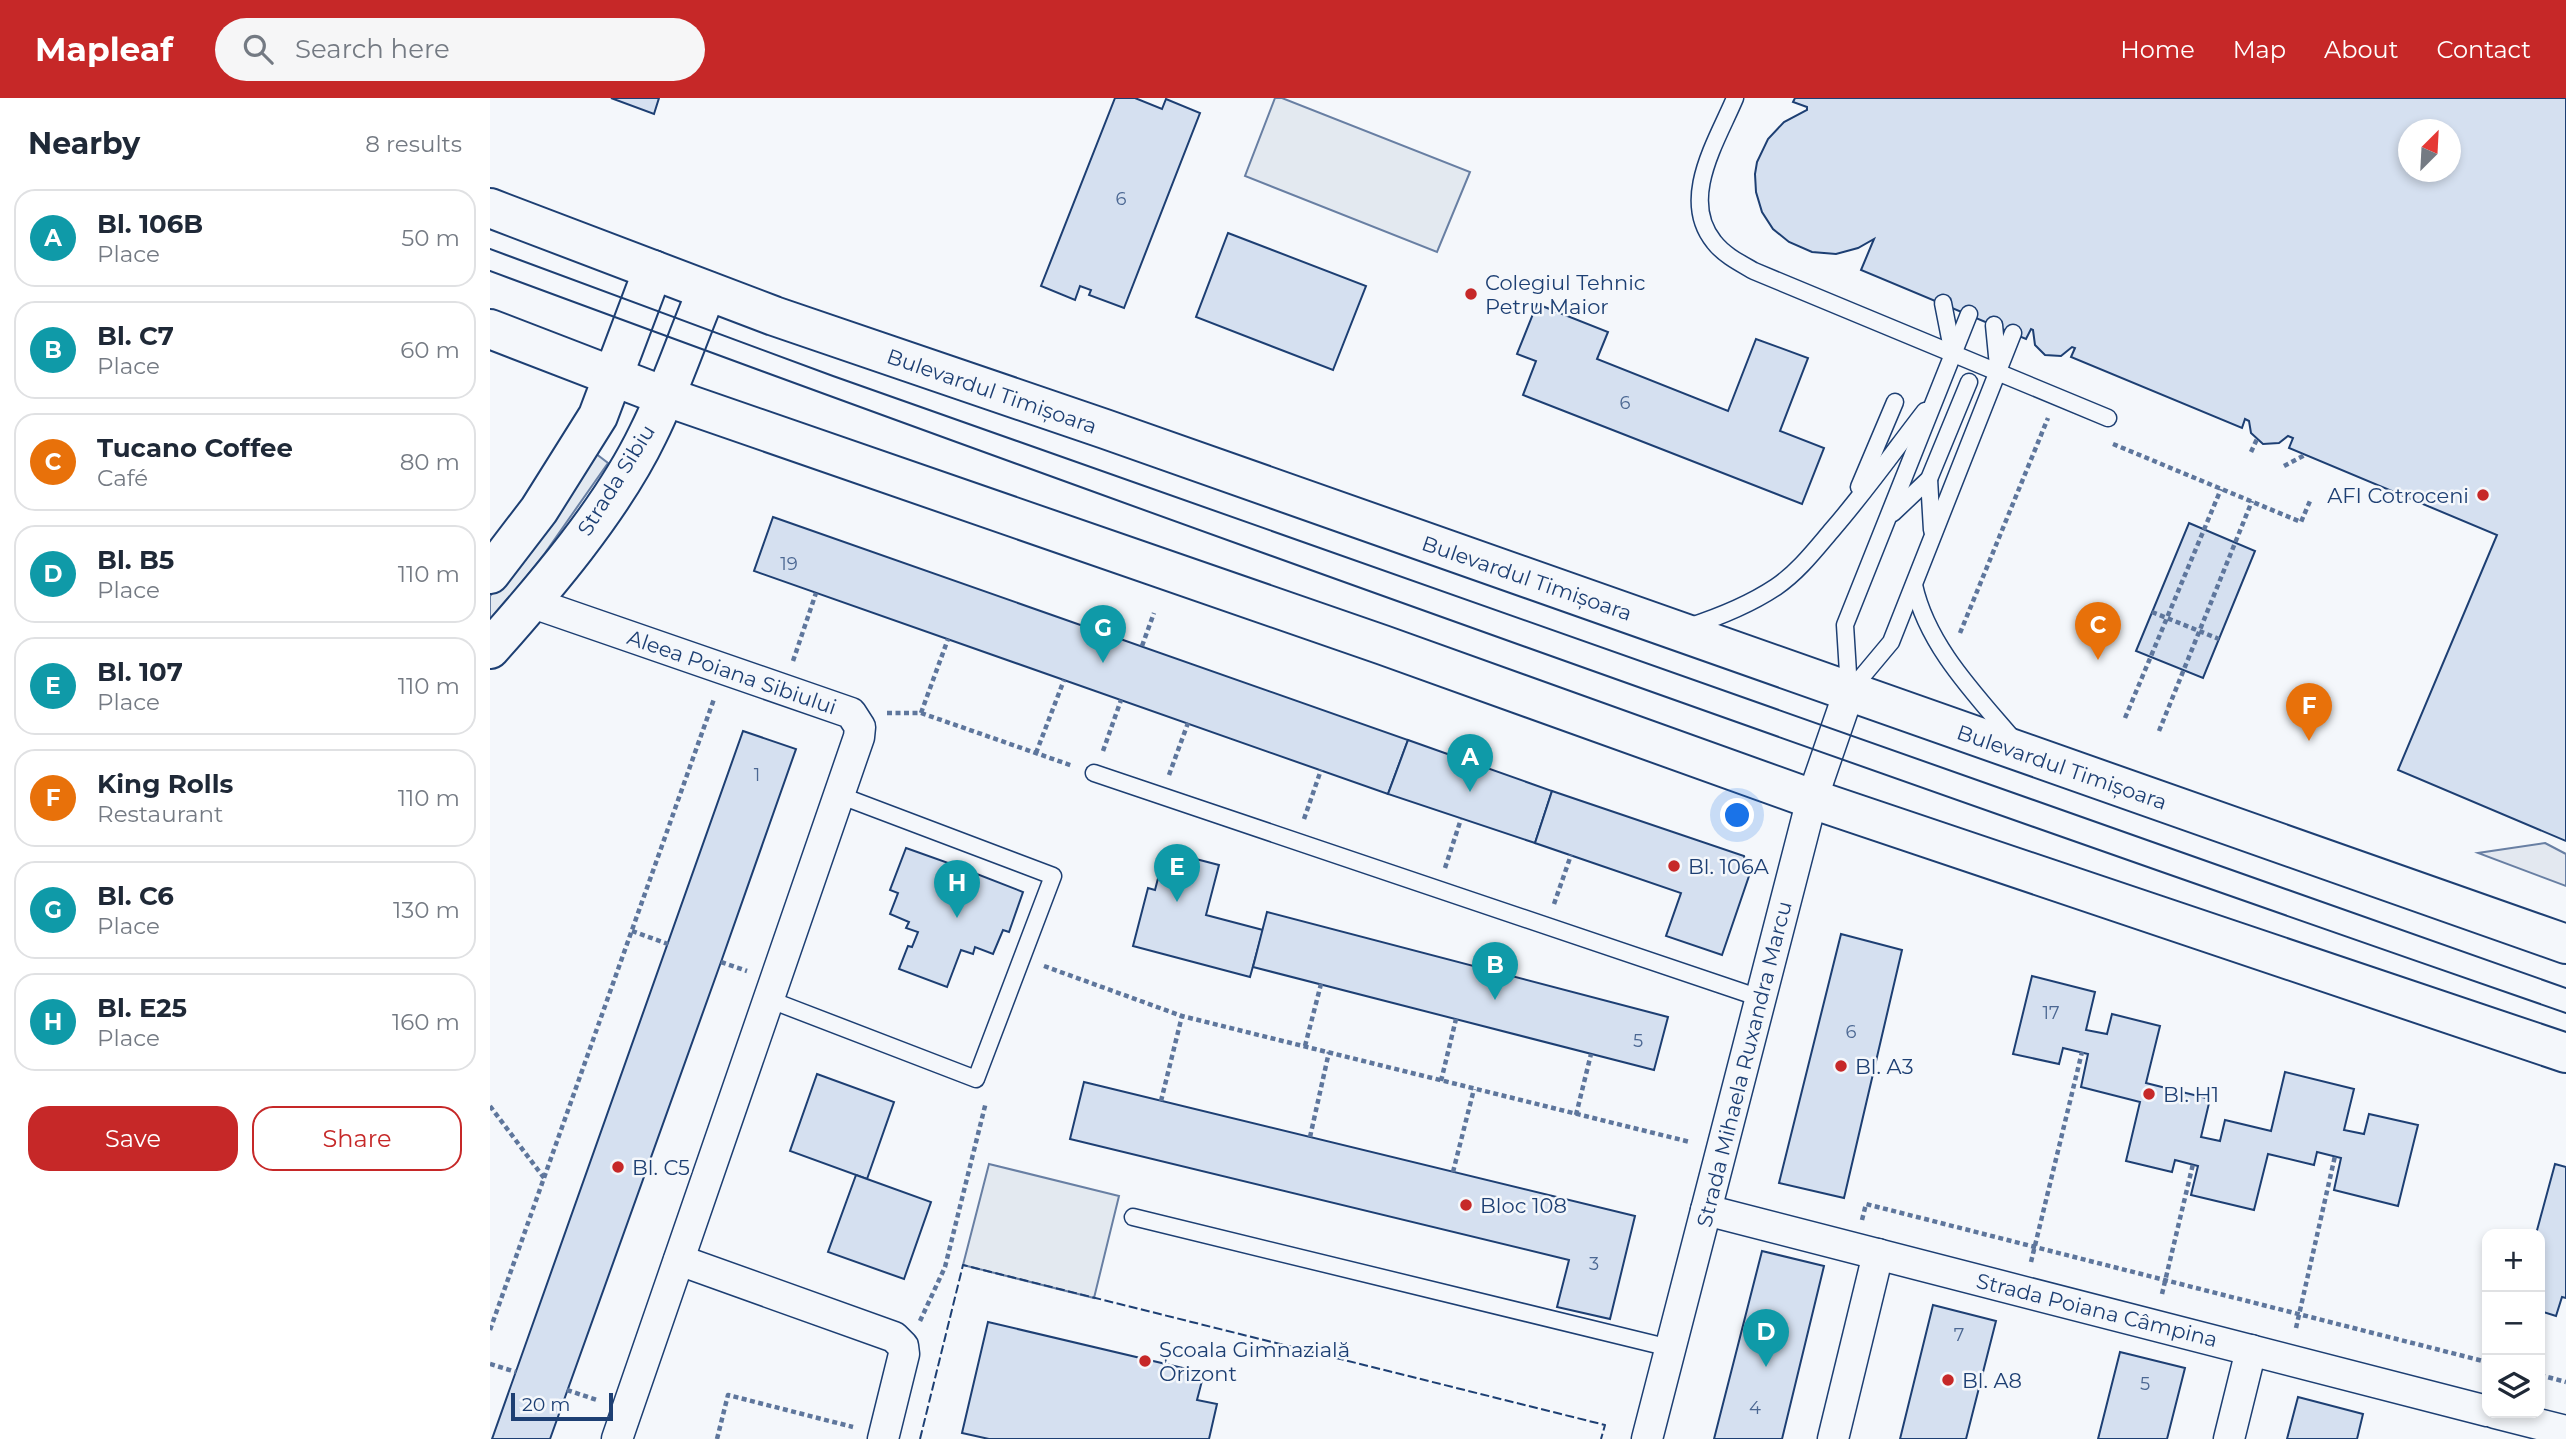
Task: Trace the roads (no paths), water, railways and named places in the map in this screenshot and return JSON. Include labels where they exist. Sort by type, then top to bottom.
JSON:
[{"type":"main road","name":"Bulevardul Timișoara","points":[[490,208],[707,291],[2566,944]]},
{"type":"main road","points":[[490,574],[539,510],[597,416],[653,270]]},
{"type":"main road","name":"Strada Sibiu","points":[[490,649],[587,531],[625,474],[648,435],[707,291]]},
{"type":"main road","points":[[490,329],[664,396],[1383,645],[1812,799],[2566,1053]]},
{"type":"street","name":"Aleea Poiana Sibiului","points":[[530,602],[851,713],[860,727],[859,737],[617,1439]]},
{"type":"street","name":"Strada Mihaela Ruxandra Marcu","points":[[1647,1439],[1812,799],[1849,692]]},
{"type":"street","name":"Strada Poiana Câmpina","points":[[1706,1210],[2482,1410]]},
{"type":"street","points":[[1833,1439],[1878,1254]]},
{"type":"street","points":[[679,1260],[894,1336],[903,1346],[904,1354],[884,1437]]},
{"type":"street","points":[[2230,1439],[2251,1350]]},
{"type":"street","points":[[2515,1418],[2566,1431]]},
{"type":"lane","points":[[1735,98],[1702,178],[1698,200],[1703,224],[1714,243],[1754,271],[2108,418]]},
{"type":"lane","points":[[1943,303],[1954,354]]},
{"type":"lane","points":[[1849,692],[1845,625],[1969,314]]},
{"type":"lane","points":[[1994,325],[1998,372]]},
{"type":"lane","points":[[1849,692],[1891,642],[2013,333]]},
{"type":"lane","points":[[1889,517],[1929,480],[1969,382]]},
{"type":"lane","points":[[1676,631],[1748,604],[1777,586],[1809,558],[1937,395]]},
{"type":"lane","points":[[1850,509],[1895,402]]},
{"type":"lane","points":[[1929,480],[1933,536]]},
{"type":"lane","points":[[1914,585],[1919,608],[1942,651],[2026,754]]},
{"type":"lane","points":[[1094,773],[1760,998]]},
{"type":"lane","points":[[768,999],[976,1079],[1053,876],[839,795]]},
{"type":"lane","points":[[1133,1217],[1671,1348]]},
{"type":"tram line","points":[[490,249],[833,376],[2566,988]]},
{"type":"tram line","points":[[490,271],[1007,461],[1526,647],[2566,1013]]},
{"type":"place","name":"Colegiul Tehnic Petru Maior","points":[[1471,294]]},
{"type":"place","name":"AFI Cotroceni","points":[[2483,495]]},
{"type":"place","name":"Tucano Coffee","points":[[2098,660]]},
{"type":"place","name":"Bl. C6","points":[[1103,663]]},
{"type":"place","name":"King Rolls","points":[[2309,741]]},
{"type":"place","name":"Bl. 106B","points":[[1470,792]]},
{"type":"place","name":"Bl. 106A","points":[[1674,866]]},
{"type":"place","name":"Bl. 107","points":[[1177,902]]},
{"type":"place","name":"Bl. E25","points":[[957,918]]},
{"type":"place","name":"Bl. C7","points":[[1495,1000]]},
{"type":"place","name":"Bl. A3","points":[[1841,1066]]},
{"type":"place","name":"Bl. H1","points":[[2149,1094]]},
{"type":"place","name":"Bl. C5","points":[[618,1167]]},
{"type":"place","name":"Bloc 108","points":[[1466,1205]]},
{"type":"place","name":"Școala Gimnazială Orizont","points":[[1145,1361]]},
{"type":"place","name":"Bl. B5","points":[[1766,1367]]},
{"type":"place","name":"Bl. A8","points":[[1948,1380]]}]
